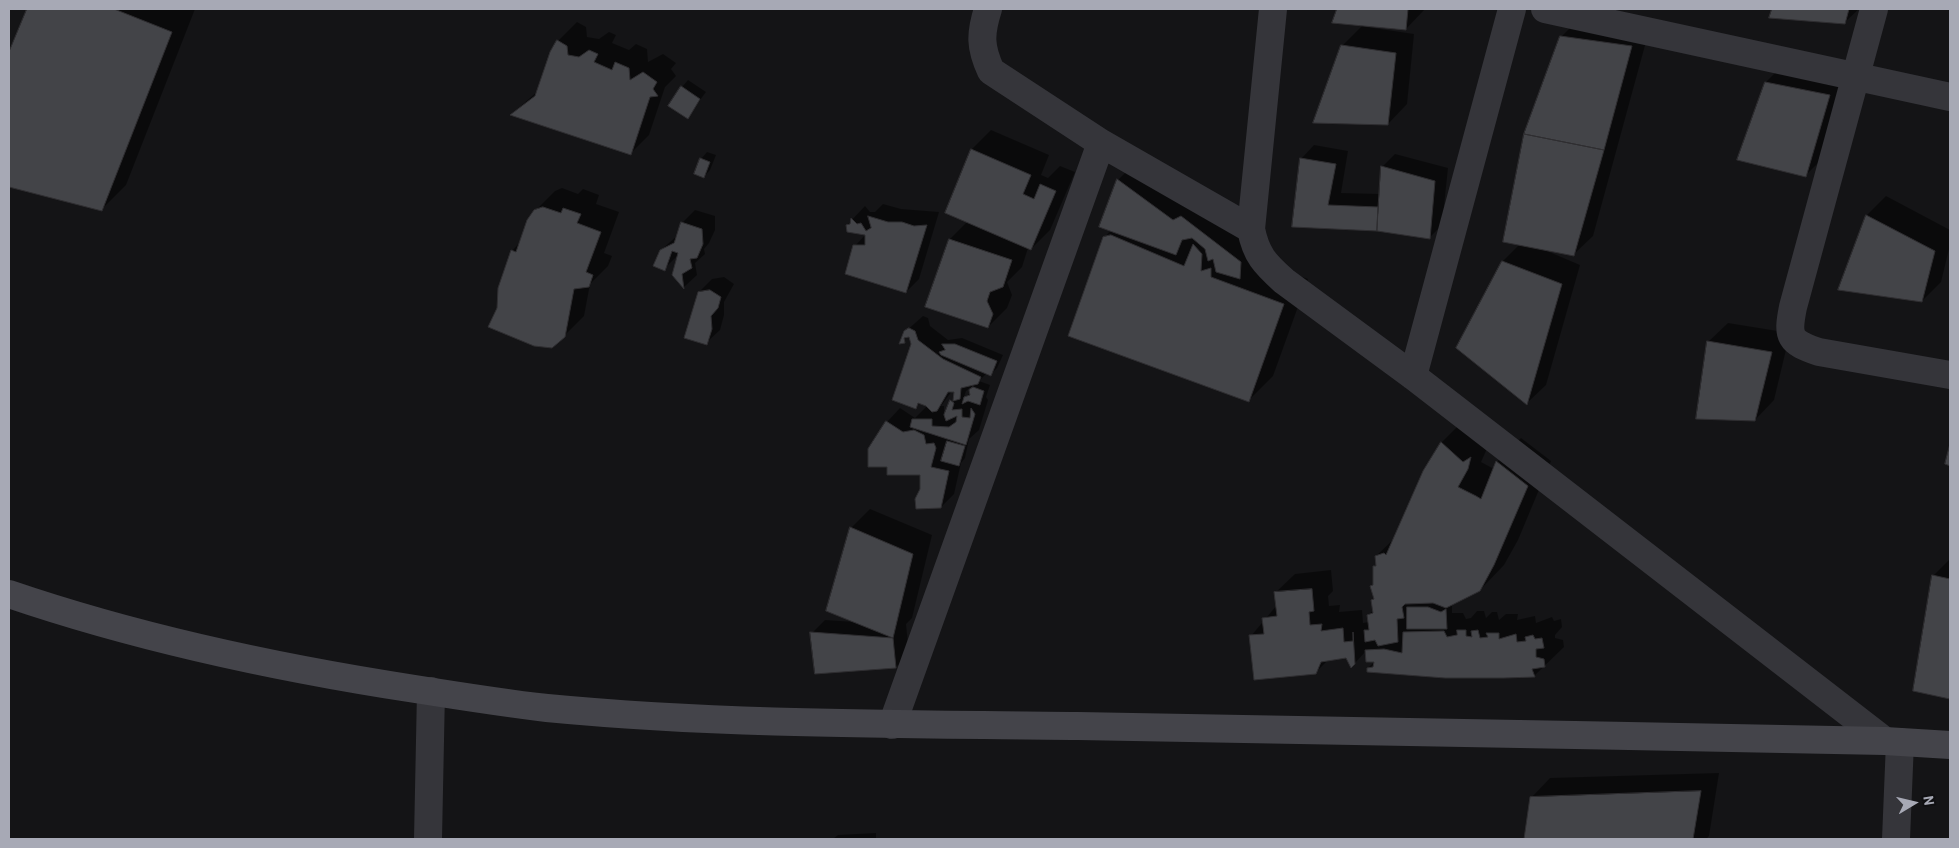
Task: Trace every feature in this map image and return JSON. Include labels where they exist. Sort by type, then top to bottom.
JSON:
[{"type":"street","points":[[988,9],[983,24],[982,52],[991,71],[1101,143],[1251,229]]},
{"type":"street","points":[[1273,9],[1251,229],[1254,246],[1265,263],[1284,281],[1413,376],[1892,742]]},
{"type":"street","points":[[1413,376],[1512,9]]},
{"type":"street","points":[[1545,9],[1950,97]]},
{"type":"street","points":[[1874,9],[1793,307],[1789,328],[1792,339],[1800,346],[1819,352],[1950,375]]},
{"type":"street","points":[[892,725],[1101,143]]},
{"type":"street","points":[[9,594],[55,610],[181,644],[345,679],[554,708],[724,720],[892,725],[1076,726],[1892,742],[1950,745]]},
{"type":"street","points":[[428,839],[431,692]]},
{"type":"street","points":[[1892,742],[1896,839]]},
{"type":"building","points":[[27,9],[114,9],[172,32],[102,211],[9,187],[9,52]]},
{"type":"building","points":[[1337,9],[1408,9],[1406,30],[1332,23]]},
{"type":"building","points":[[1772,9],[1849,9],[1845,24],[1769,18]]},
{"type":"building","points":[[1560,36],[1632,46],[1604,150],[1524,134]]},
{"type":"building","points":[[557,40],[567,46],[568,55],[579,57],[589,50],[598,54],[594,62],[612,70],[615,62],[629,68],[630,80],[643,72],[657,82],[653,89],[658,96],[650,97],[631,155],[510,115],[535,96],[550,52]]},
{"type":"building","points":[[1341,45],[1396,53],[1388,125],[1313,123]]},
{"type":"building","points":[[1765,82],[1830,95],[1806,177],[1737,160]]},
{"type":"building","points":[[681,86],[700,99],[688,119],[668,106]]},
{"type":"building","points":[[1524,134],[1604,150],[1574,256],[1503,242]]},
{"type":"building","points":[[971,149],[1031,175],[1023,194],[1034,199],[1040,184],[1056,191],[1031,250],[945,213]]},
{"type":"building","points":[[700,158],[710,162],[704,178],[694,174]]},
{"type":"building","points":[[1300,158],[1336,164],[1328,205],[1378,207],[1377,231],[1292,227]]},
{"type":"building","points":[[1381,166],[1435,181],[1430,239],[1377,231]]},
{"type":"building","points":[[1117,179],[1173,220],[1181,216],[1241,262],[1240,279],[1216,272],[1213,259],[1208,261],[1205,249],[1192,238],[1182,240],[1176,255],[1099,227]]},
{"type":"building","points":[[543,207],[561,213],[563,208],[581,214],[577,223],[601,232],[586,272],[593,275],[589,287],[574,289],[565,337],[552,348],[534,346],[488,327],[497,308],[498,288],[511,250],[516,252],[527,220],[534,210]]},
{"type":"building","points":[[1866,215],[1935,251],[1922,302],[1838,290]]},
{"type":"building","points":[[868,216],[888,222],[902,222],[914,226],[927,225],[906,293],[845,274],[853,245],[865,245],[865,235],[847,232],[846,225],[850,224],[851,218],[857,224],[861,223],[866,231],[871,228]]},
{"type":"building","points":[[681,222],[702,229],[703,244],[697,258],[690,259],[692,268],[682,274],[684,289],[672,275],[678,253],[672,251],[665,271],[653,266],[660,250],[674,243]]},
{"type":"building","points":[[1111,235],[1184,266],[1193,244],[1202,254],[1201,271],[1211,268],[1211,277],[1284,304],[1249,402],[1068,336],[1103,237]]},
{"type":"building","points":[[949,239],[1012,260],[1003,287],[990,292],[987,301],[993,314],[988,328],[925,307]]},
{"type":"building","points":[[1502,261],[1562,284],[1527,405],[1456,348]]},
{"type":"building","points":[[710,290],[721,297],[718,308],[711,316],[712,329],[707,345],[684,338],[698,292]]},
{"type":"building","points":[[909,328],[915,331],[918,340],[943,359],[981,377],[978,384],[961,388],[960,399],[953,401],[954,392],[948,392],[937,411],[932,412],[926,406],[918,403],[916,409],[892,400],[911,344],[909,337],[904,338],[905,343],[899,344],[904,331]]},
{"type":"building","points":[[1707,341],[1772,352],[1755,421],[1696,419]]},
{"type":"building","points":[[942,344],[955,344],[997,361],[991,376],[941,355],[939,352],[945,350]]},
{"type":"building","points":[[973,387],[984,391],[980,405],[968,401],[962,404],[964,397],[970,395],[969,390]]},
{"type":"building","points":[[950,400],[954,403],[952,410],[962,409],[962,417],[970,418],[971,408],[975,414],[966,445],[910,427],[912,419],[932,419],[932,426],[949,427],[956,422],[957,416],[946,421],[944,415]]},
{"type":"building","points":[[886,421],[903,432],[914,430],[924,435],[926,444],[934,443],[936,448],[931,467],[949,471],[941,508],[916,509],[915,499],[920,489],[920,475],[887,475],[887,467],[868,467],[868,449]]},
{"type":"building","points":[[947,441],[965,446],[959,466],[941,461]]},
{"type":"building","points":[[1441,442],[1463,462],[1471,457],[1468,469],[1458,487],[1481,499],[1496,461],[1528,486],[1494,565],[1480,591],[1446,608],[1433,603],[1405,604],[1402,607],[1404,618],[1397,619],[1398,642],[1378,646],[1375,640],[1365,642],[1364,630],[1369,630],[1367,615],[1373,613],[1371,600],[1374,599],[1370,586],[1373,585],[1373,566],[1376,566],[1375,556],[1384,553],[1386,555],[1423,471]]},
{"type":"building","points":[[1950,444],[1950,466],[1945,464]]},
{"type":"building","points":[[850,527],[913,554],[893,638],[826,611]]},
{"type":"building","points":[[1932,575],[1950,579],[1950,699],[1913,691]]},
{"type":"building","points":[[1312,589],[1314,611],[1309,612],[1310,625],[1322,624],[1321,631],[1343,628],[1344,642],[1353,641],[1353,632],[1355,664],[1351,668],[1346,658],[1321,662],[1316,674],[1254,680],[1249,635],[1264,634],[1262,618],[1277,616],[1274,592]]},
{"type":"building","points":[[1407,607],[1428,607],[1441,612],[1446,609],[1447,629],[1407,629]]},
{"type":"building","points":[[1457,630],[1466,630],[1466,636],[1472,637],[1471,631],[1478,630],[1480,638],[1488,637],[1486,633],[1499,633],[1499,639],[1516,634],[1517,642],[1526,641],[1525,637],[1533,635],[1535,639],[1542,638],[1544,648],[1536,649],[1536,657],[1544,659],[1545,667],[1532,669],[1535,677],[1504,678],[1445,678],[1367,672],[1367,668],[1373,667],[1374,662],[1366,662],[1365,650],[1384,649],[1402,653],[1403,632],[1444,631],[1447,637],[1457,635]]},
{"type":"building","points":[[810,632],[893,638],[896,668],[815,674]]},
{"type":"building","points":[[1701,791],[1693,839],[1524,839],[1530,797]]}]
